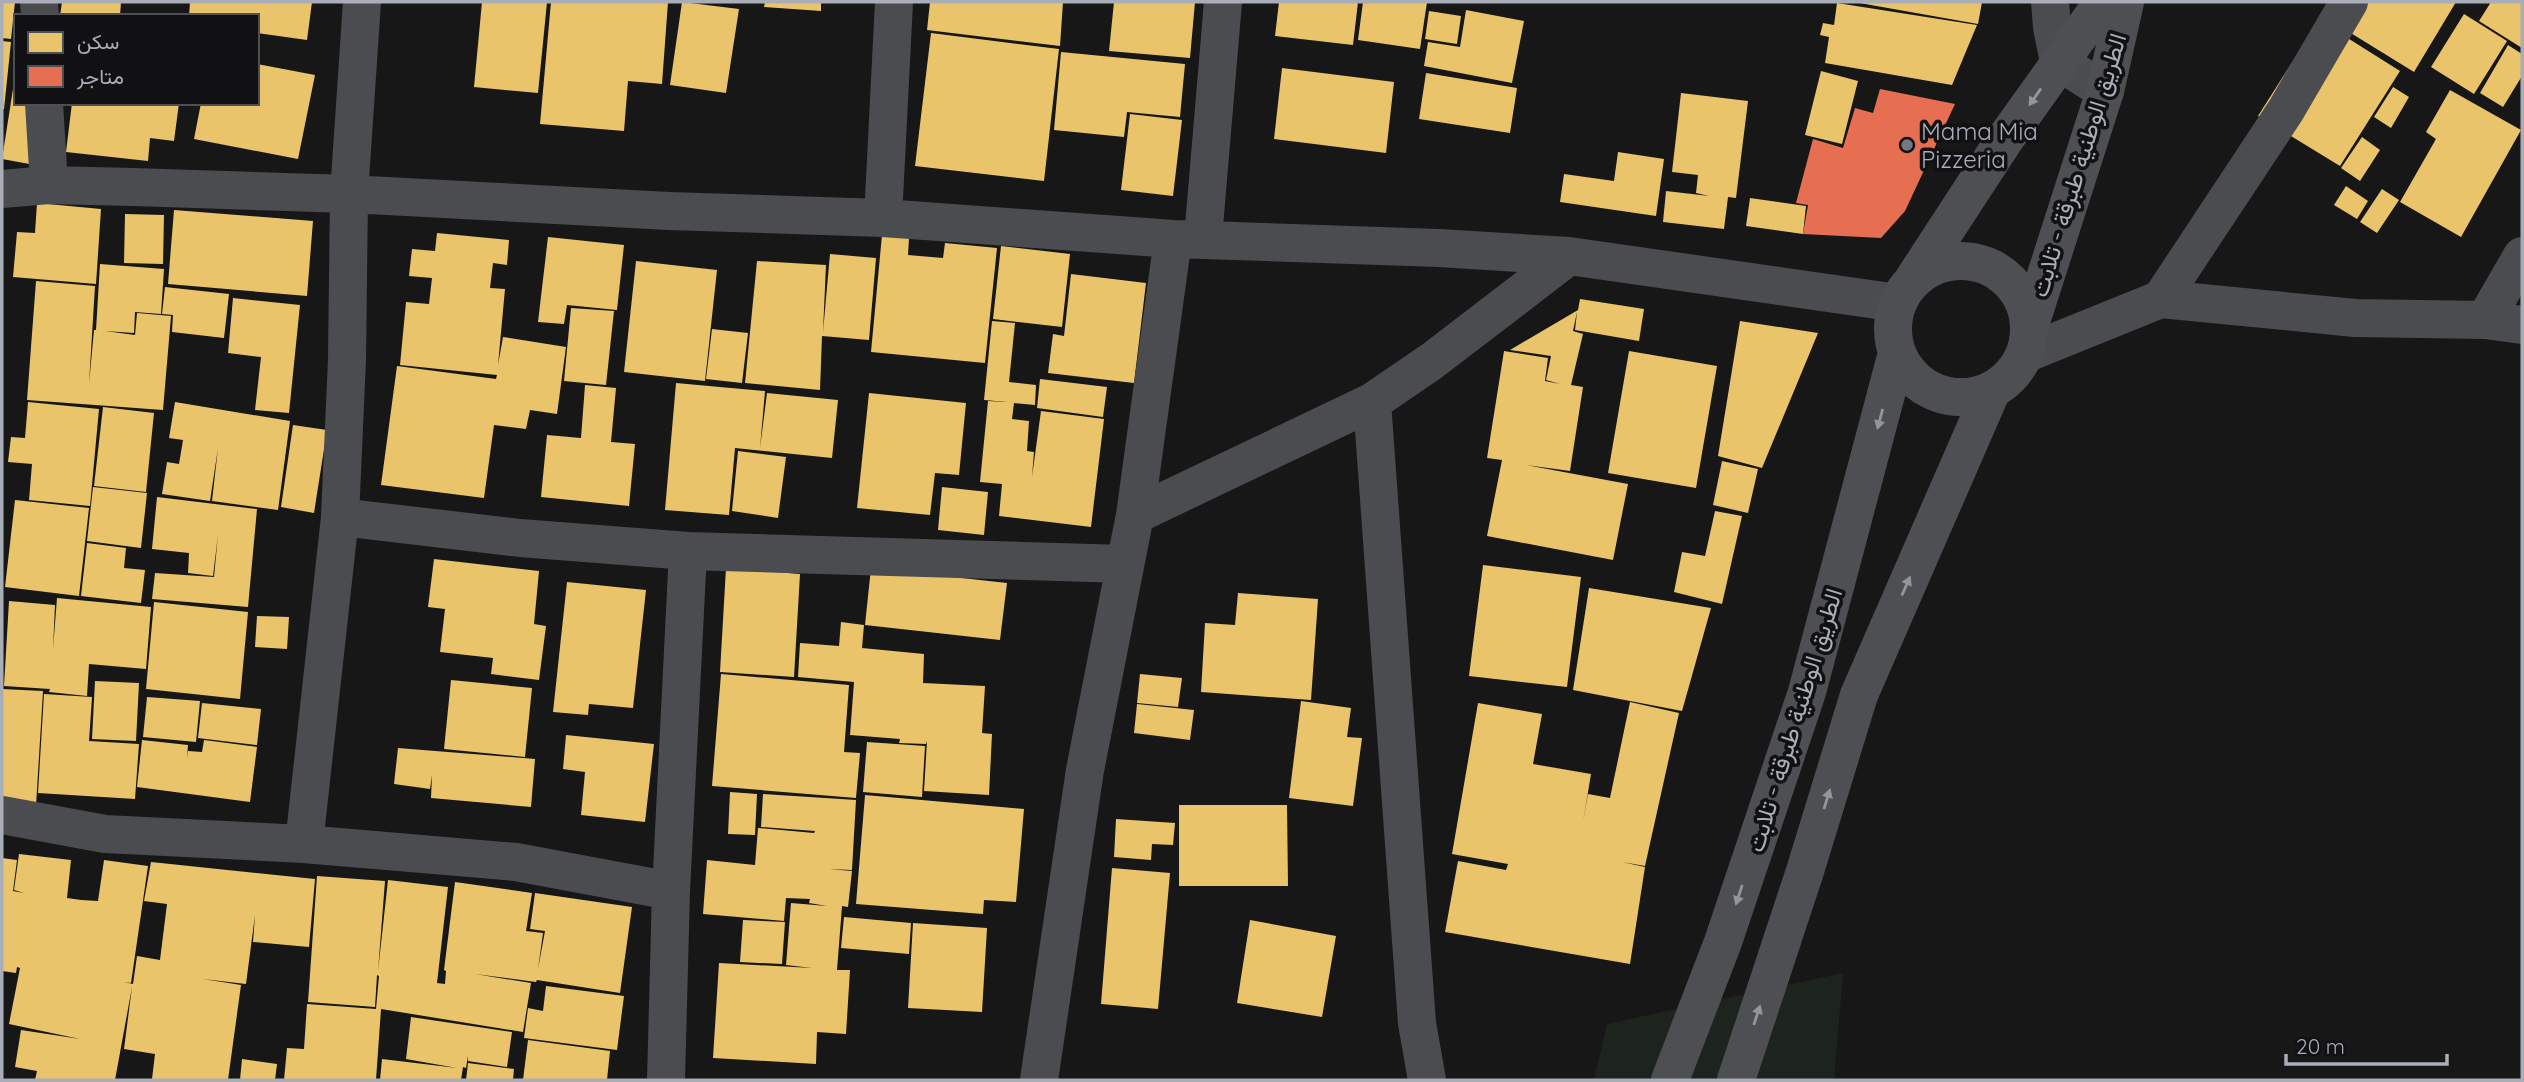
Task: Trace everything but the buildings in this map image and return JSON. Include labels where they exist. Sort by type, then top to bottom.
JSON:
[{"type":"main road","name":"الطريق الوطنية طبرقة - تلابت","points":[[1905,292],[2059,62],[2103,2]]},
{"type":"main road","name":"الطريق الوطنية طبرقة - تلابت","points":[[2027,341],[2105,91],[2125,2]]},
{"type":"main road","points":[[1952,261],[1975,263],[1996,270],[2014,286],[2025,306],[2027,341],[2011,376],[1992,390],[1970,397],[1947,396],[1926,387],[1909,373],[1898,353],[1893,330],[1905,292],[1930,268],[1952,261]]},
{"type":"main road","name":"الطريق الوطنية طبرقة - تلابت","points":[[1670,1080],[1723,942],[1807,692],[1898,353]]},
{"type":"main road","points":[[1736,1080],[1805,872],[1859,695],[1992,390]]},
{"type":"street","points":[[304,844],[340,517],[347,360],[349,194],[362,2]]},
{"type":"street","points":[[883,218],[894,2]]},
{"type":"street","points":[[1039,1080],[1085,770],[1188,239],[1223,2]]},
{"type":"street","points":[[2050,2],[2059,62],[2105,91]]},
{"type":"street","points":[[2161,299],[2286,110],[2349,2]]},
{"type":"street","points":[[44,105],[49,185]]},
{"type":"street","points":[[2,189],[49,185],[349,194],[669,211],[883,218],[1188,239],[1569,256],[1905,292]]},
{"type":"street","points":[[1135,515],[1372,402],[1432,361],[1569,256]]},
{"type":"street","points":[[2485,320],[2522,256]]},
{"type":"street","points":[[2027,341],[2161,299],[2355,318],[2485,320],[2522,325]]},
{"type":"street","points":[[1372,402],[1417,1023],[1427,1080]]},
{"type":"street","points":[[340,517],[520,538],[688,551],[1124,564]]},
{"type":"street","points":[[666,1080],[671,891],[688,551]]},
{"type":"street","points":[[2,815],[105,834],[304,844],[516,862],[671,891]]},
{"type":"shaded area","points":[[1843,973],[1834,1080],[1594,1080],[1607,1024]]},
{"type":"place","name":"Mama Mia Pizzeria","points":[[1907,145]]}]
